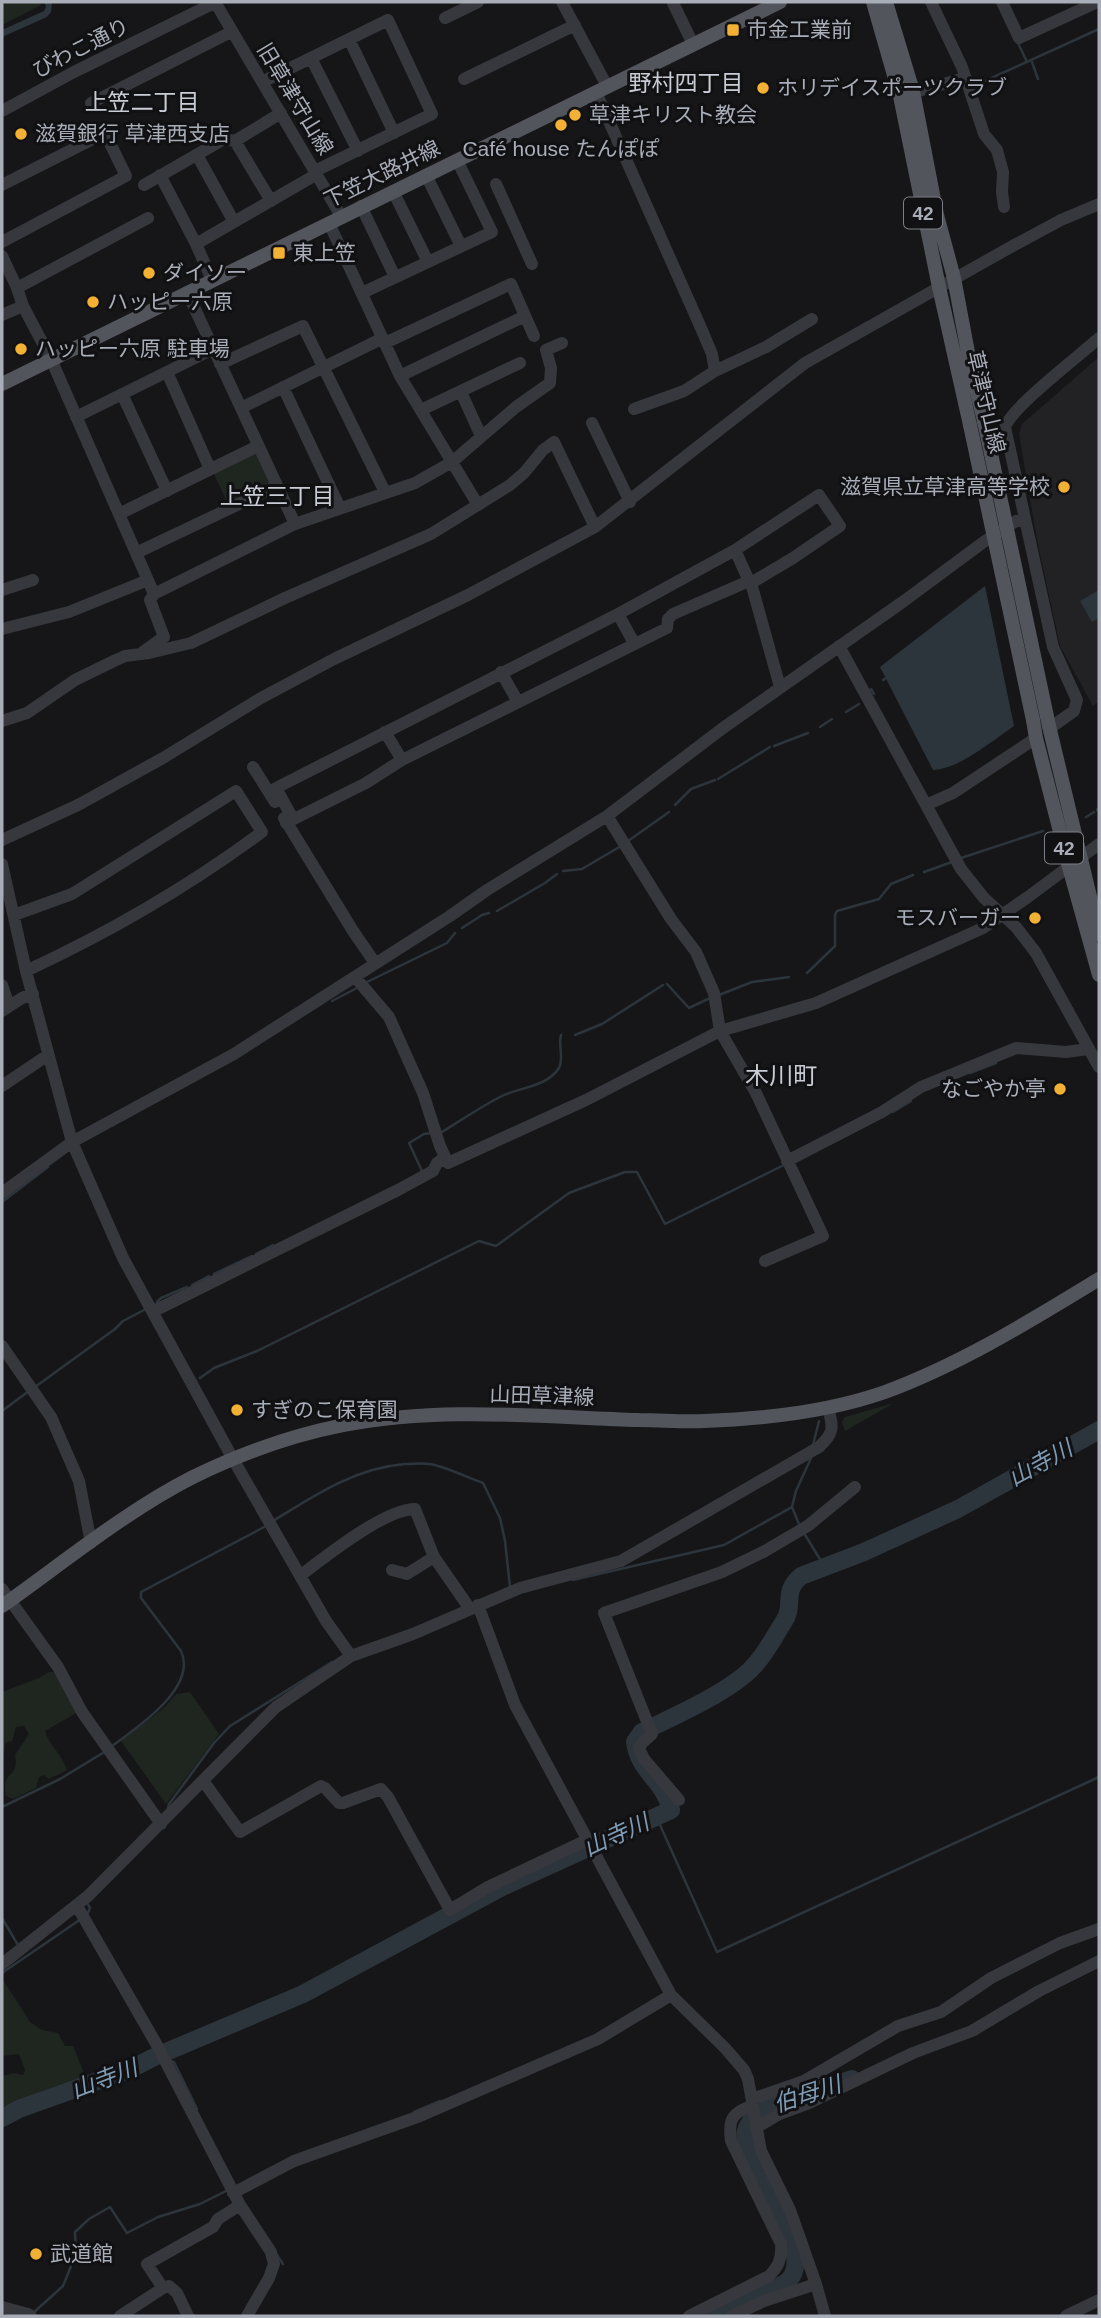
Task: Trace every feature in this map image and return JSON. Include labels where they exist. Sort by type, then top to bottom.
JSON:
[{"type":"main road","name":"下笠大路井線","points":[[2,384],[780,2]]},
{"type":"main road","name":"草津守山線","points":[[873,2],[907,94],[939,287],[977,423],[1049,727],[1074,863],[1099,975]]},
{"type":"main road","name":"草津守山線","points":[[886,2],[954,278],[970,363],[977,423],[1036,738],[1099,934]]},
{"type":"main road","name":"山田草津線","points":[[4,1599],[153,1500],[233,1459],[280,1442],[341,1425],[433,1414],[702,1422],[769,1417],[828,1407],[882,1393],[938,1370],[1099,1279]]},
{"type":"street","name":"旧草津守山線","points":[[215,2],[316,173],[362,293],[400,376],[478,505]]},
{"type":"street","name":"びわこ通り","points":[[2,111],[215,2]]},
{"type":"street","points":[[445,18],[478,2]]},
{"type":"street","points":[[562,2],[575,24],[712,354],[715,371]]},
{"type":"street","points":[[674,2],[694,44]]},
{"type":"street","points":[[931,2],[962,67],[984,134],[997,150],[1003,172],[1004,207]]},
{"type":"street","points":[[1002,2],[1019,38],[1097,5]]},
{"type":"street","points":[[196,244],[316,173],[432,114],[388,20],[262,82]]},
{"type":"street","points":[[464,79],[575,24]]},
{"type":"street","points":[[91,103],[231,32]]},
{"type":"street","points":[[349,39],[394,133]]},
{"type":"street","points":[[311,58],[358,151]]},
{"type":"street","points":[[907,94],[965,78]]},
{"type":"street","points":[[144,185],[224,139],[235,141],[281,113]]},
{"type":"street","points":[[2,186],[105,133],[126,177],[2,242]]},
{"type":"street","points":[[235,141],[271,201]]},
{"type":"street","points":[[197,155],[233,222]]},
{"type":"street","points":[[362,293],[492,232],[457,160]]},
{"type":"street","points":[[160,175],[212,280]]},
{"type":"street","points":[[426,175],[461,246]]},
{"type":"street","points":[[496,184],[532,264]]},
{"type":"street","points":[[393,191],[428,262]]},
{"type":"street","points":[[484,215],[506,204]]},
{"type":"street","points":[[2,840],[78,805],[163,758],[261,698],[334,659],[468,595],[595,527],[805,363],[1061,220],[1099,204]]},
{"type":"street","points":[[361,206],[395,277]]},
{"type":"street","points":[[18,288],[148,218]]},
{"type":"street","points":[[2,256],[5,271],[18,288],[23,306],[51,359],[154,594]]},
{"type":"street","points":[[241,408],[324,367],[511,284],[534,336]]},
{"type":"street","points":[[187,292],[295,524]]},
{"type":"street","points":[[2,315],[23,306]]},
{"type":"street","points":[[400,376],[525,316]]},
{"type":"street","points":[[634,409],[684,391],[715,371],[766,348],[812,319]]},
{"type":"street","points":[[220,364],[303,326],[385,492]]},
{"type":"street","points":[[1049,727],[1074,711],[1077,700],[1054,648],[1005,427],[1008,419],[1099,338]]},
{"type":"street","points":[[134,655],[164,637],[149,600],[154,594],[295,524],[415,483],[452,462],[516,407],[551,383],[551,368],[546,351],[562,343]]},
{"type":"street","points":[[76,417],[213,349]]},
{"type":"street","points":[[421,410],[520,363]]},
{"type":"street","points":[[167,372],[211,469]]},
{"type":"street","points":[[283,387],[340,508]]},
{"type":"street","points":[[461,392],[481,436]]},
{"type":"street","points":[[122,394],[167,491]]},
{"type":"street","points":[[592,423],[629,502]]},
{"type":"street","points":[[2,721],[27,713],[75,680],[125,656],[191,643],[285,598],[431,534],[510,485],[554,442],[595,527]]},
{"type":"street","points":[[119,514],[258,446]]},
{"type":"street","points":[[136,553],[277,486]]},
{"type":"street","points":[[819,495],[840,526],[793,558],[750,582],[673,614],[668,619],[667,628],[402,761],[366,783],[290,821],[276,788],[618,614],[735,550],[819,495]]},
{"type":"street","points":[[2,1193],[72,1142],[199,1074],[607,816],[780,687],[985,541],[1016,521],[1024,520]]},
{"type":"street","points":[[735,550],[750,582],[780,687]]},
{"type":"street","points":[[2,590],[33,580]]},
{"type":"street","points":[[2,629],[69,612],[148,580]]},
{"type":"street","points":[[618,614],[634,643]]},
{"type":"street","points":[[839,646],[961,869],[984,898],[1016,927],[1036,953],[1099,1066]]},
{"type":"street","points":[[501,672],[518,702]]},
{"type":"street","points":[[385,732],[402,761]]},
{"type":"street","points":[[926,806],[953,793],[1036,738]]},
{"type":"street","points":[[253,766],[290,821],[353,931],[375,963]]},
{"type":"street","points":[[14,915],[72,894],[236,791],[262,832],[222,861],[105,931],[26,971]]},
{"type":"street","points":[[607,816],[671,919],[696,952],[715,993],[720,1031],[756,1093],[823,1236],[765,1261]]},
{"type":"street","points":[[355,977],[389,1017],[423,1093],[448,1163],[574,1106],[720,1031],[816,1003],[983,928],[1099,844]]},
{"type":"street","points":[[2,864],[26,971],[72,1142],[123,1258],[233,1459],[326,1621],[351,1656]]},
{"type":"street","points":[[2,985],[6,1008],[33,993]]},
{"type":"street","points":[[787,1161],[882,1112],[921,1087],[1016,1048],[1066,1052],[1088,1049]]},
{"type":"street","points":[[2,1086],[48,1055]]},
{"type":"street","points":[[154,1311],[398,1190],[433,1171],[437,1163],[445,1157]]},
{"type":"street","points":[[2,1346],[51,1417],[79,1481],[91,1543]]},
{"type":"street","points":[[2,1964],[78,1906],[276,1707],[351,1656],[412,1634],[520,1588],[621,1561],[819,1447],[831,1435],[828,1407]]},
{"type":"street","points":[[679,1800],[644,1759],[639,1749],[652,1734],[604,1613],[722,1572],[765,1551],[809,1525],[855,1487]]},
{"type":"street","points":[[301,1575],[346,1541],[404,1510],[415,1509],[434,1558],[474,1607],[515,1705],[671,1994],[744,2070],[761,2151],[790,2210],[825,2316]]},
{"type":"street","points":[[392,1570],[407,1574],[434,1558]]},
{"type":"street","points":[[4,1599],[58,1667],[98,1735],[161,1824]]},
{"type":"street","points":[[204,1782],[240,1832],[321,1786],[339,1803],[381,1789],[388,1797],[450,1910],[488,1887],[587,1840]]},
{"type":"street","points":[[78,1906],[158,2047],[233,2193],[271,2252],[274,2263],[269,2278],[247,2316]]},
{"type":"street","points":[[689,2316],[769,2276],[780,2258],[781,2244],[731,2141],[729,2127],[740,2110],[752,2102],[804,2081],[898,2026],[941,2012],[991,1978],[1060,1943],[1099,1929]]},
{"type":"street","points":[[756,2128],[779,2114],[809,2103],[913,2053],[972,2031],[1039,1990],[1099,1961]]},
{"type":"street","points":[[233,2193],[294,2161],[420,2116],[598,2039],[671,1994]]},
{"type":"street","points":[[163,2288],[147,2264],[213,2227],[218,2219],[240,2205]]},
{"type":"street","points":[[732,2316],[764,2301],[816,2284]]},
{"type":"street","points":[[120,2316],[169,2286],[177,2293],[186,2315]]},
{"type":"street","points":[[1066,2316],[1099,2300]]},
{"type":"street","points":[[2,2307],[31,2316]]},
{"type":"shaded area","points":[[2,2],[40,2],[41,5],[2,25]]},
{"type":"shaded area","points":[[44,2],[52,3],[47,17],[2,37],[2,30],[44,11]]},
{"type":"shaded area","name":"滋賀県立草津高等学校","points":[[1099,357],[1099,701],[1093,706],[1060,646],[1037,540],[1019,434],[1022,424]]},
{"type":"shaded area","points":[[256,453],[270,484],[229,506],[213,472]]},
{"type":"shaded area","points":[[985,586],[1014,726],[964,760],[933,770],[880,667]]},
{"type":"shaded area","points":[[1099,590],[1099,618],[1092,622],[1080,601]]},
{"type":"shaded area","points":[[894,1403],[845,1431],[842,1422],[845,1417]]},
{"type":"shaded area","points":[[49,1672],[56,1672],[78,1712],[45,1731],[67,1770],[49,1779],[44,1775],[39,1777],[36,1788],[13,1799],[6,1796],[6,1782],[15,1768],[15,1755],[29,1734],[24,1726],[16,1727],[12,1741],[5,1743],[2,1755],[2,1692]]},
{"type":"shaded area","points":[[190,1692],[219,1734],[166,1804],[121,1741],[165,1707],[176,1694]]},
{"type":"shaded area","points":[[2,1978],[30,2022],[42,2030],[58,2033],[65,2046],[73,2046],[86,2078],[78,2086],[54,2095],[46,2092],[36,2101],[4,2114],[2,2076],[14,2073],[23,2075],[25,2070],[19,2054],[2,2056]]},
{"type":"waterway","points":[[974,86],[1099,29]]},
{"type":"waterway","points":[[1018,43],[1027,62]]},
{"type":"waterway","points":[[1032,62],[1038,79]]},
{"type":"waterway","points":[[871,689],[874,694]]},
{"type":"waterway","points":[[846,712],[859,704]]},
{"type":"waterway","points":[[820,727],[832,719]]},
{"type":"waterway","points":[[774,746],[808,733]]},
{"type":"waterway","points":[[718,779],[770,747]]},
{"type":"waterway","points":[[675,805],[691,789],[715,780]]},
{"type":"waterway","points":[[628,841],[669,812]]},
{"type":"waterway","points":[[1086,817],[1094,812]]},
{"type":"waterway","points":[[961,858],[1043,831]]},
{"type":"waterway","points":[[563,871],[582,869],[621,846]]},
{"type":"waterway","points":[[924,872],[952,862]]},
{"type":"waterway","points":[[497,911],[557,874]]},
{"type":"waterway","points":[[807,973],[835,946],[837,911],[879,899],[891,884],[913,875]]},
{"type":"waterway","points":[[462,928],[489,913]]},
{"type":"waterway","points":[[367,982],[447,943],[455,933]]},
{"type":"waterway","points":[[719,995],[752,982],[789,977]]},
{"type":"waterway","points":[[667,984],[689,1008],[708,999]]},
{"type":"waterway","points":[[575,1035],[602,1024],[663,985]]},
{"type":"waterway","points":[[332,1001],[357,988]]},
{"type":"waterway","points":[[442,1132],[500,1097],[547,1080],[559,1068],[561,1035]]},
{"type":"waterway","points":[[970,1073],[996,1063]]},
{"type":"waterway","points":[[893,1112],[911,1101]]},
{"type":"waterway","points":[[422,1171],[409,1143],[431,1133]]},
{"type":"waterway","points":[[200,1378],[214,1368],[257,1351],[479,1241],[496,1246],[569,1193],[625,1172],[637,1172],[665,1224],[786,1164]]},
{"type":"waterway","points":[[2,1202],[48,1167]]},
{"type":"waterway","points":[[256,1254],[273,1245]]},
{"type":"waterway","points":[[214,1274],[252,1256]]},
{"type":"waterway","points":[[192,1285],[209,1276]]},
{"type":"waterway","points":[[157,1302],[187,1287]]},
{"type":"waterway","points":[[35,1387],[123,1321],[146,1309]]},
{"type":"waterway","points":[[2,1411],[29,1391]]},
{"type":"waterway","points":[[813,1445],[819,1421]]},
{"type":"waterway","name":"山寺川","points":[[2,2118],[19,2109],[131,2069],[303,1994],[502,1887],[671,1810],[663,1791],[641,1761],[635,1742],[642,1732],[716,1694],[753,1667],[787,1616],[790,1593],[801,1576],[864,1552],[958,1509],[1099,1430]]},
{"type":"waterway","points":[[792,1507],[811,1458]]},
{"type":"waterway","points":[[273,1521],[336,1484],[369,1471],[405,1464],[434,1465],[483,1483],[500,1518],[510,1587]]},
{"type":"waterway","points":[[573,1580],[724,1545],[792,1507],[799,1524]]},
{"type":"waterway","points":[[111,1747],[162,1706],[181,1679],[184,1665],[181,1651],[141,1598],[141,1592],[268,1525]]},
{"type":"waterway","points":[[804,1533],[824,1566]]},
{"type":"waterway","points":[[168,1808],[214,1743],[230,1726],[332,1662]]},
{"type":"waterway","points":[[2,1807],[60,1779],[106,1751]]},
{"type":"waterway","points":[[660,1825],[717,1952],[1099,1777]]},
{"type":"waterway","points":[[87,1903],[90,1908],[87,1915]]},
{"type":"waterway","points":[[2,1918],[18,1945]]},
{"type":"waterway","points":[[2,1973],[81,1919]]},
{"type":"waterway","points":[[170,2061],[174,2062],[197,2109]]},
{"type":"waterway","name":"伯母川","points":[[711,2316],[744,2298],[785,2283],[794,2270],[795,2257],[787,2226],[747,2147],[745,2136],[750,2122],[761,2109],[852,2079]]},
{"type":"waterway","points":[[414,2112],[440,2101]]},
{"type":"waterway","points":[[32,2314],[63,2286],[76,2254],[75,2232],[89,2219],[110,2207],[127,2233],[158,2217],[200,2204],[228,2190]]},
{"type":"waterway","points":[[277,2255],[283,2264]]},
{"type":"place","name":"市金工業前","points":[[733,30]]},
{"type":"place","name":"ホリデイスポーツクラブ","points":[[763,88]]},
{"type":"place","name":"草津キリスト教会","points":[[575,115]]},
{"type":"place","name":"Café house たんぽぽ","points":[[561,125]]},
{"type":"place","name":"滋賀銀行 草津西支店","points":[[21,134]]},
{"type":"place","name":"東上笠","points":[[279,253]]},
{"type":"place","name":"ダイソー","points":[[149,273]]},
{"type":"place","name":"ハッピー六原","points":[[93,302]]},
{"type":"place","name":"ハッピー六原 駐車場","points":[[21,349]]},
{"type":"place","name":"滋賀県立草津高等学校","points":[[1064,487]]},
{"type":"place","name":"モスバーガー","points":[[1035,918]]},
{"type":"place","name":"なごやか亭","points":[[1060,1089]]},
{"type":"place","name":"すぎのこ保育園","points":[[237,1410]]},
{"type":"place","name":"武道館","points":[[36,2254]]},
{"type":"district","name":"野村四丁目","points":[[686,83]]},
{"type":"district","name":"上笠二丁目","points":[[142,102]]},
{"type":"district","name":"上笠三丁目","points":[[277,496]]},
{"type":"district","name":"木川町","points":[[781,1076]]}]
